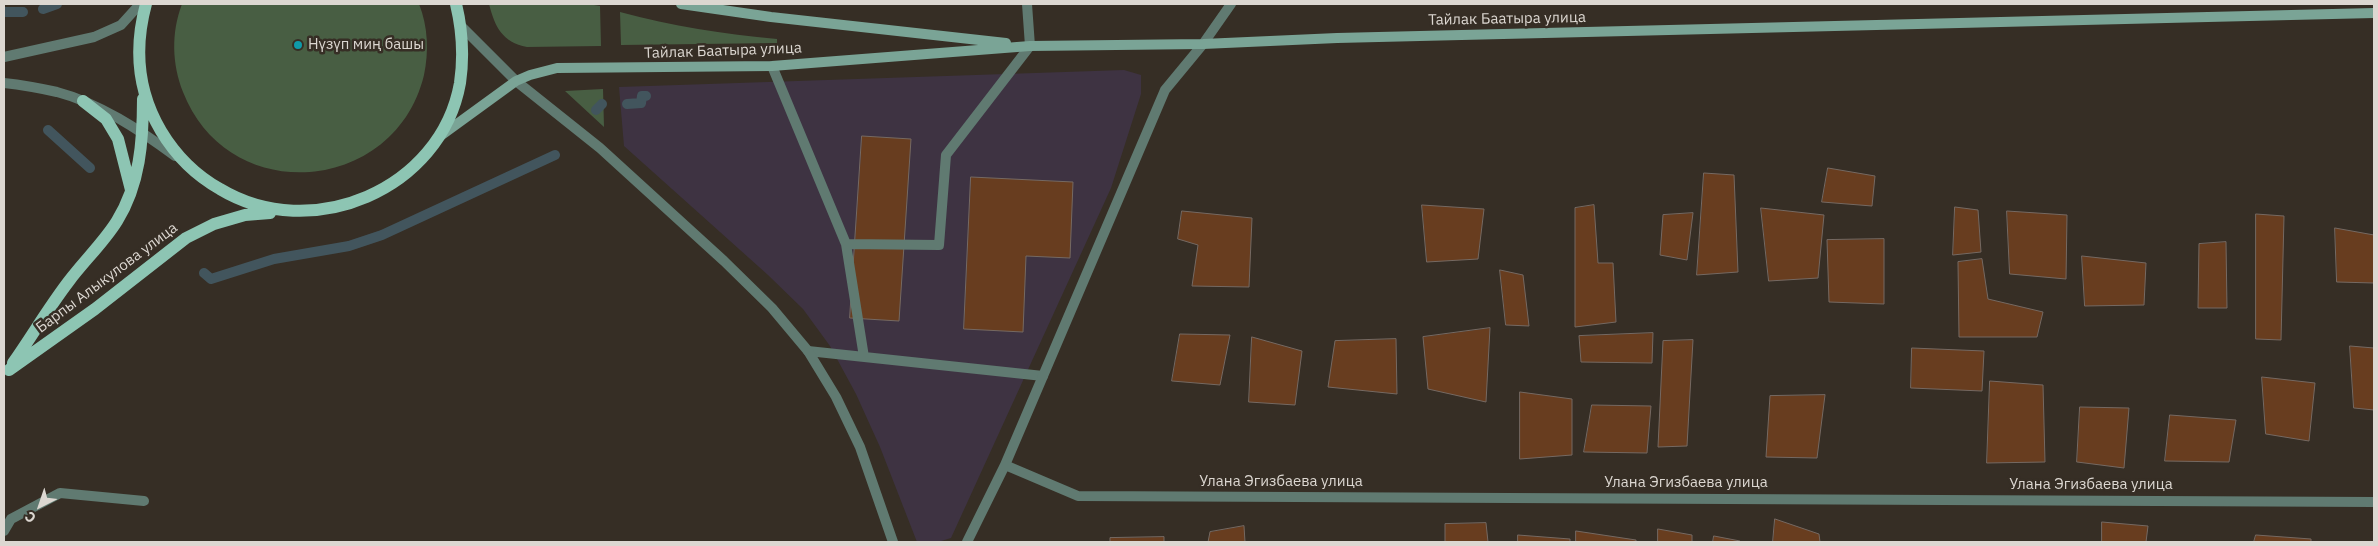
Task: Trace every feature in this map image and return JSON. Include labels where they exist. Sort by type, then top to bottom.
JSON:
[{"type":"main road","points":[[146,4],[139,39],[139,66],[143,90],[153,117],[167,141],[185,163],[204,180],[232,197],[259,207],[288,212],[317,212],[346,206],[373,195],[398,180],[438,138],[451,112],[460,84],[462,60],[461,26],[456,4]]},
{"type":"main road","name":"Тайлак Баатыра улица","points":[[681,4],[771,17],[1030,46]]},
{"type":"main road","name":"Тайлак Баатыра улица","points":[[438,138],[516,82],[530,75],[557,68],[772,66],[1030,46],[1203,44],[1336,38],[2374,13]]},
{"type":"main road","name":"Барпы Алыкулова улица","points":[[6,372],[68,282],[117,221],[131,191],[139,162],[143,133],[143,90]]},
{"type":"main road","points":[[83,101],[106,119],[118,139],[131,191]]},
{"type":"main road","name":"Барпы Алыкулова улица","points":[[6,372],[95,309],[186,238],[214,224],[245,216],[288,212]]},
{"type":"street","points":[[4,57],[94,37],[121,25],[140,4]]},
{"type":"street","points":[[846,244],[939,245],[946,154],[1030,46],[1027,4]]},
{"type":"street","points":[[966,542],[1005,465],[1165,90],[1203,44],[1231,4]]},
{"type":"street","points":[[461,26],[516,82],[600,148],[724,261],[772,308],[808,351],[836,397],[860,447],[894,542]]},
{"type":"street","points":[[772,66],[846,244],[864,357]]},
{"type":"street","points":[[4,83],[51,91],[83,101],[143,133],[185,163]]},
{"type":"street","points":[[808,351],[1043,376]]},
{"type":"street","name":"Улана Эгизбаева улица","points":[[1005,465],[1078,496],[2374,502]]},
{"type":"street","points":[[4,531],[11,519],[60,494],[144,501]]},
{"type":"shaded area","points":[[1124,70],[1141,75],[1141,94],[1111,188],[951,538],[938,542],[917,542],[880,447],[856,394],[830,346],[803,309],[768,275],[624,146],[619,87]]},
{"type":"green space","points":[[182,4],[419,4],[427,39],[424,75],[407,115],[380,145],[347,164],[310,172],[271,169],[236,155],[205,129],[183,92],[179,81],[174,48],[178,15]]},
{"type":"green space","points":[[489,4],[588,4],[600,6],[601,46],[527,47],[518,45],[501,32],[494,20]]},
{"type":"green space","points":[[620,12],[698,29],[777,39],[777,43],[621,45]]},
{"type":"green space","points":[[603,89],[604,127],[565,91]]},
{"type":"building","points":[[862,136],[911,139],[899,321],[850,318]]},
{"type":"building","points":[[1828,168],[1875,176],[1872,206],[1822,202]]},
{"type":"building","points":[[1704,173],[1734,175],[1738,272],[1697,275]]},
{"type":"building","points":[[971,177],[1073,182],[1070,258],[1026,256],[1023,332],[964,329]]},
{"type":"building","points":[[1422,205],[1484,209],[1478,259],[1427,262]]},
{"type":"building","points":[[1594,205],[1598,263],[1613,263],[1616,322],[1575,327],[1575,208]]},
{"type":"building","points":[[1955,207],[1978,210],[1981,252],[1953,255]]},
{"type":"building","points":[[1761,208],[1824,215],[1818,278],[1769,281]]},
{"type":"building","points":[[1182,211],[1252,218],[1249,287],[1192,286],[1198,245],[1178,239]]},
{"type":"building","points":[[2007,211],[2067,215],[2066,279],[2010,274]]},
{"type":"building","points":[[1693,213],[1687,260],[1660,255],[1663,215]]},
{"type":"building","points":[[2256,214],[2284,216],[2281,340],[2256,339]]},
{"type":"building","points":[[2335,228],[2374,235],[2374,283],[2337,282]]},
{"type":"building","points":[[1884,239],[1884,304],[1829,302],[1827,240]]},
{"type":"building","points":[[2226,242],[2227,308],[2198,308],[2199,244]]},
{"type":"building","points":[[2082,256],[2146,263],[2144,305],[2085,306]]},
{"type":"building","points":[[1982,259],[1988,299],[2043,312],[2037,337],[1959,337],[1958,262]]},
{"type":"building","points":[[1500,270],[1523,275],[1529,326],[1506,325]]},
{"type":"building","points":[[1490,328],[1486,402],[1428,389],[1423,337]]},
{"type":"building","points":[[1653,333],[1652,363],[1581,362],[1579,336]]},
{"type":"building","points":[[1180,334],[1230,335],[1220,385],[1172,381]]},
{"type":"building","points":[[1252,337],[1302,351],[1295,405],[1249,402]]},
{"type":"building","points":[[1396,339],[1397,394],[1328,387],[1335,341]]},
{"type":"building","points":[[1693,340],[1687,446],[1658,447],[1663,341]]},
{"type":"building","points":[[2350,346],[2374,348],[2374,410],[2354,408]]},
{"type":"building","points":[[1912,348],[1984,351],[1982,391],[1911,388]]},
{"type":"building","points":[[2262,377],[2315,383],[2309,441],[2266,434]]},
{"type":"building","points":[[1990,381],[2043,385],[2045,462],[1987,463]]},
{"type":"building","points":[[1520,392],[1572,399],[1572,455],[1520,459]]},
{"type":"building","points":[[1825,395],[1817,458],[1766,457],[1770,396]]},
{"type":"building","points":[[1592,405],[1651,406],[1647,453],[1584,452]]},
{"type":"building","points":[[2080,407],[2129,408],[2124,468],[2077,462]]},
{"type":"building","points":[[2170,415],[2236,420],[2229,462],[2165,461]]},
{"type":"building","points":[[1775,519],[1819,534],[1820,542],[1773,542]]},
{"type":"building","points":[[2102,522],[2148,526],[2146,542],[2102,542]]},
{"type":"building","points":[[1486,523],[1488,542],[1445,542],[1445,524]]},
{"type":"building","points":[[1244,526],[1245,542],[1208,542],[1210,532]]},
{"type":"building","points":[[1658,529],[1692,535],[1692,542],[1658,542]]},
{"type":"building","points":[[1576,531],[1636,540],[1636,542],[1576,542]]},
{"type":"building","points":[[1518,535],[1570,539],[1570,542],[1518,542]]},
{"type":"building","points":[[2256,535],[2311,539],[2311,542],[2254,542]]},
{"type":"building","points":[[1714,536],[1740,541],[1740,542],[1713,542]]},
{"type":"building","points":[[1164,537],[1164,542],[1110,542],[1110,538]]},
{"type":"waterway","points":[[43,9],[57,4]]},
{"type":"waterway","points":[[4,12],[23,12]]},
{"type":"waterway","points":[[627,104],[641,103],[642,96],[646,96]]},
{"type":"waterway","points":[[596,110],[602,104]]},
{"type":"waterway","points":[[48,130],[90,168]]},
{"type":"waterway","points":[[204,273],[211,279],[274,259],[349,246],[382,235],[555,155]]},
{"type":"place","name":"Нүзүп миң башы","points":[[298,45]]}]
